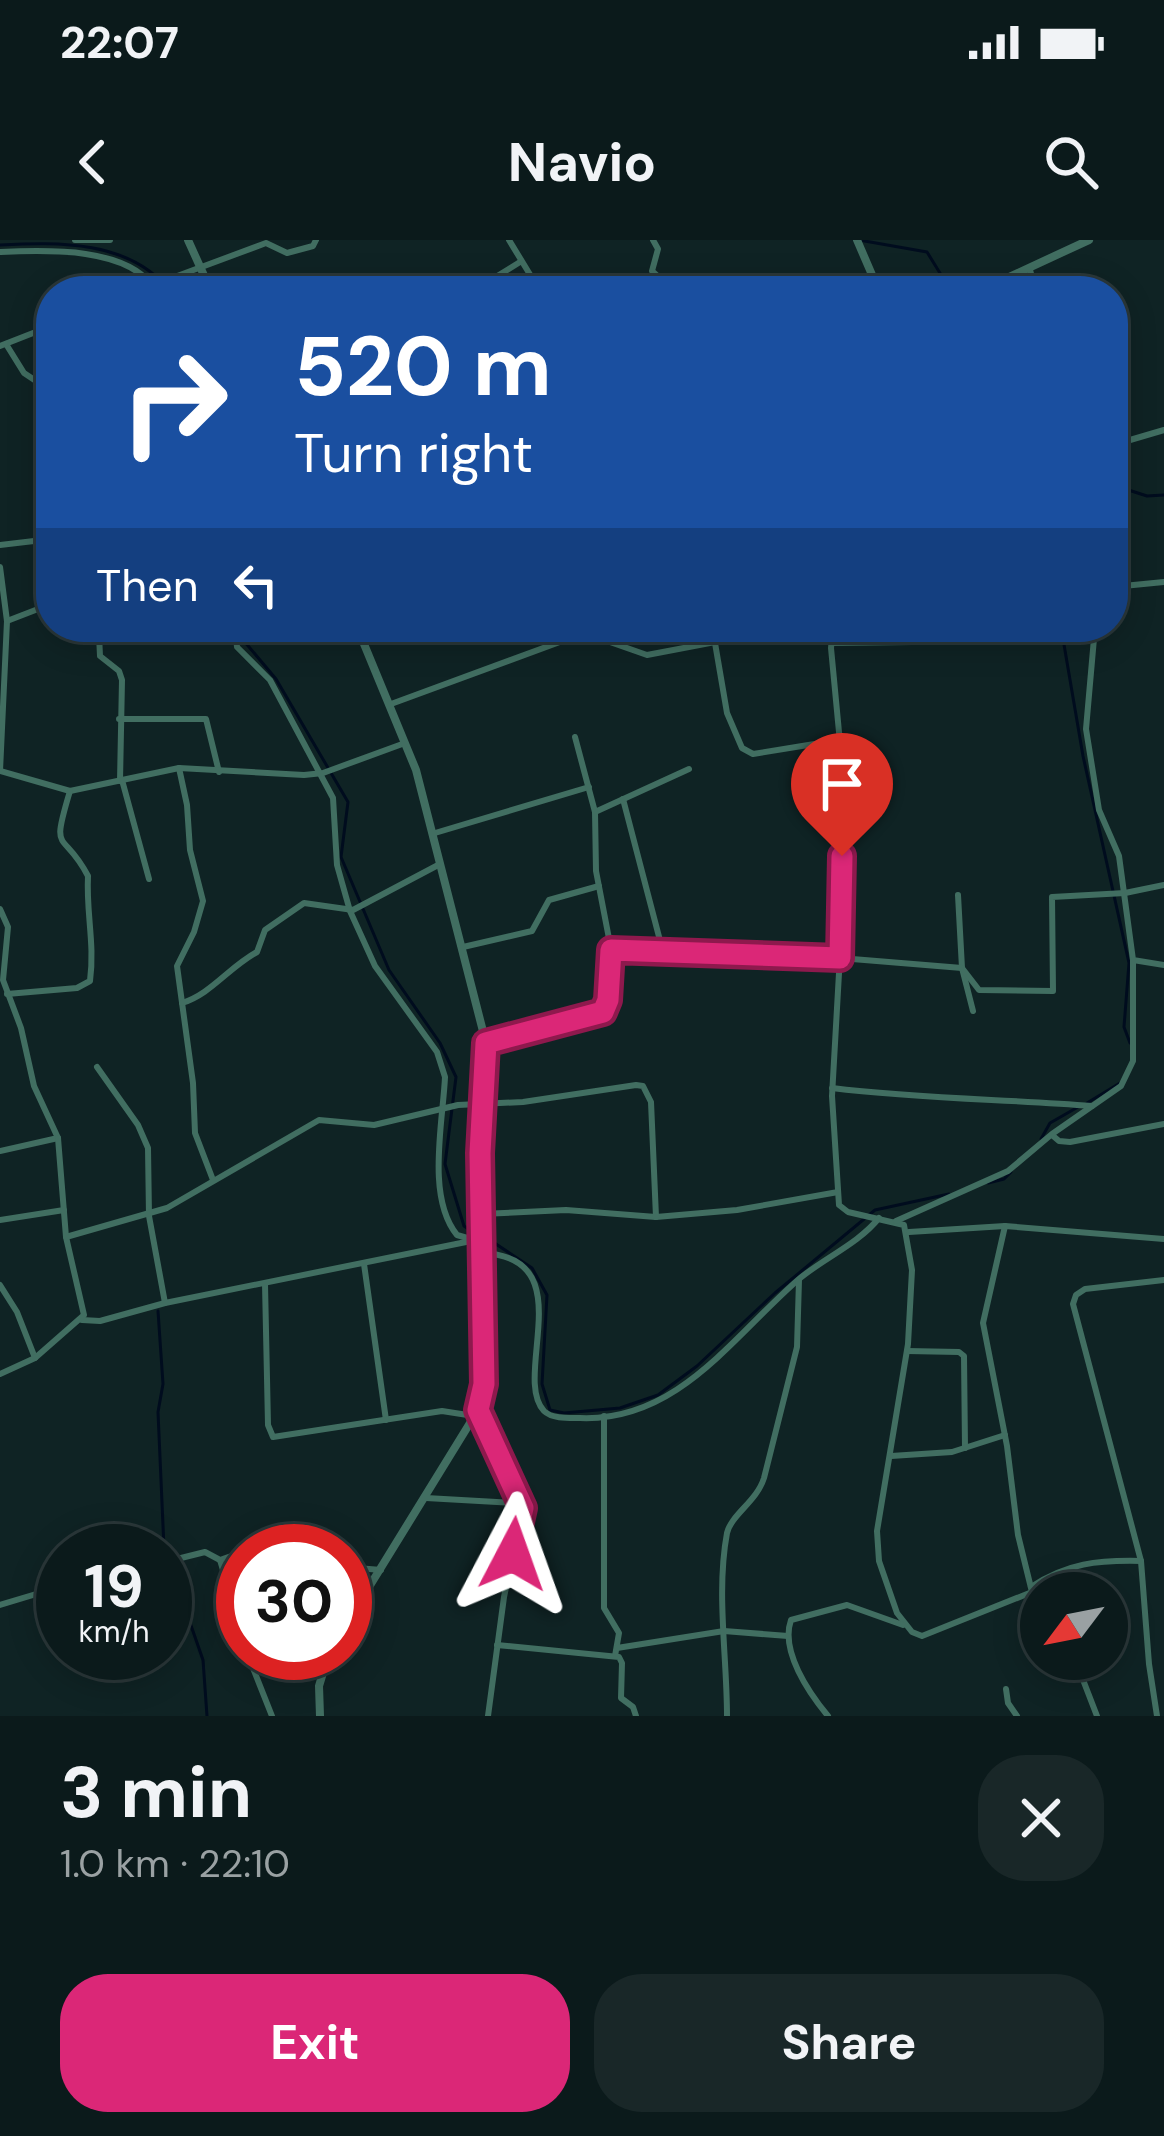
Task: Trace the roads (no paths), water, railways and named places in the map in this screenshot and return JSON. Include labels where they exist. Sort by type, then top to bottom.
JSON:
[{"type":"street","points":[[75,240],[110,240]]},
{"type":"street","points":[[188,240],[204,276]]},
{"type":"street","points":[[278,240],[283,251]]},
{"type":"street","points":[[178,276],[266,243],[283,251],[313,246],[316,240]]},
{"type":"street","points":[[509,240],[530,276]]},
{"type":"street","points":[[653,240],[658,248],[652,266],[655,275]]},
{"type":"street","points":[[857,240],[873,276]]},
{"type":"street","points":[[1015,276],[1089,240]]},
{"type":"street","points":[[0,252],[91,254],[144,276]]},
{"type":"street","points":[[497,276],[520,262]]},
{"type":"street","points":[[1030,270],[1032,276]]},
{"type":"street","points":[[36,332],[3,345],[36,381]]},
{"type":"street","points":[[1128,441],[1164,430]]},
{"type":"street","points":[[0,545],[36,541]]},
{"type":"street","points":[[0,567],[8,620],[0,771],[70,791],[179,768],[278,777],[321,774],[405,743]]},
{"type":"street","points":[[1128,586],[1164,582]]},
{"type":"street","points":[[8,620],[36,610]]},
{"type":"street","points":[[99,642],[100,656],[122,675],[121,780],[148,879]]},
{"type":"street","points":[[237,642],[271,680],[332,797],[337,865],[375,966],[437,1052],[446,1077],[439,1168],[448,1219],[457,1235],[480,1242],[518,1265],[536,1292],[537,1381],[544,1411],[585,1419],[604,1416],[649,1406],[692,1382],[799,1280],[859,1238],[877,1219]]},
{"type":"street","points":[[363,642],[391,704],[435,833],[486,1043],[480,1242],[484,1384],[476,1413],[372,1585]]},
{"type":"street","points":[[391,704],[560,642]]},
{"type":"street","points":[[609,642],[647,656],[724,642]]},
{"type":"street","points":[[907,1627],[897,1613],[878,1553],[878,1514],[907,1351],[912,1284],[909,1232],[896,1222],[839,1207],[832,1088],[843,774],[831,643],[915,642]]},
{"type":"street","points":[[896,1222],[1008,1171],[1120,1086],[1133,1061],[1133,961],[1125,893],[1119,856],[1092,780],[1086,729],[1094,642]]},
{"type":"street","points":[[715,644],[722,692],[742,748],[753,754],[839,740]]},
{"type":"street","points":[[119,719],[206,719],[219,772]]},
{"type":"street","points":[[486,1043],[603,1012],[608,1000],[611,950],[599,886],[596,812],[575,737]]},
{"type":"street","points":[[179,768],[190,850],[203,901],[177,966],[194,1083],[195,1133],[213,1180]]},
{"type":"street","points":[[596,812],[688,769]]},
{"type":"street","points":[[435,833],[589,787]]},
{"type":"street","points":[[7,994],[77,988],[90,981],[94,941],[85,908],[88,876],[62,846],[58,834],[70,791]]},
{"type":"street","points":[[623,799],[663,952]]},
{"type":"street","points":[[182,1003],[201,997],[232,965],[257,952],[265,930],[304,903],[352,911],[442,863]]},
{"type":"street","points":[[611,950],[840,958],[962,968],[979,990],[1053,991],[1052,897],[1125,893],[1164,885]]},
{"type":"street","points":[[463,947],[532,931],[548,900],[599,886]]},
{"type":"street","points":[[958,895],[962,968],[973,1011]]},
{"type":"street","points":[[0,909],[8,927],[2,972],[34,1087],[58,1138],[66,1237],[85,1310],[82,1320],[35,1358],[0,1374]]},
{"type":"street","points":[[1133,961],[1164,964]]},
{"type":"street","points":[[97,1067],[129,1110],[148,1148],[149,1216],[164,1303]]},
{"type":"street","points":[[66,1237],[149,1216],[319,1120],[374,1125],[458,1105],[523,1102],[584,1090],[643,1086],[652,1102],[656,1217]]},
{"type":"street","points":[[832,1088],[946,1101],[1096,1106]]},
{"type":"street","points":[[1052,1134],[1070,1142],[1163,1127]]},
{"type":"street","points":[[0,1151],[58,1138]]},
{"type":"street","points":[[481,1214],[566,1210],[656,1217],[737,1210],[838,1192]]},
{"type":"street","points":[[0,1220],[64,1210]]},
{"type":"street","points":[[909,1232],[1005,1226],[1164,1239]]},
{"type":"street","points":[[1005,1226],[982,1323],[1005,1435],[1018,1535],[1029,1572]]},
{"type":"street","points":[[82,1320],[100,1321],[164,1303],[480,1242]]},
{"type":"street","points":[[364,1263],[386,1420]]},
{"type":"street","points":[[727,1716],[728,1529],[758,1493],[764,1478],[796,1348],[799,1280]]},
{"type":"street","points":[[1157,1716],[1141,1562],[1073,1304],[1085,1289],[1164,1280]]},
{"type":"street","points":[[265,1284],[271,1435],[442,1411],[476,1413]]},
{"type":"street","points":[[0,1285],[17,1312],[35,1358]]},
{"type":"street","points":[[907,1351],[964,1356],[964,1448]]},
{"type":"street","points":[[476,1413],[521,1507],[488,1716]]},
{"type":"street","points":[[604,1416],[604,1608],[617,1629],[621,1698],[636,1716]]},
{"type":"street","points":[[890,1456],[934,1455],[1005,1435]]},
{"type":"street","points":[[426,1498],[521,1507]]},
{"type":"street","points":[[1057,1572],[1082,1563],[1141,1562]]},
{"type":"street","points":[[372,1569],[382,1570]]},
{"type":"street","points":[[0,1594],[3,1604],[36,1594]]},
{"type":"street","points":[[828,1716],[806,1687],[788,1636],[788,1626],[796,1616],[847,1605],[925,1636],[1020,1597]]},
{"type":"street","points":[[497,1646],[616,1652],[724,1631],[788,1636]]},
{"type":"street","points":[[258,1680],[272,1716]]},
{"type":"street","points":[[320,1716],[321,1680]]},
{"type":"street","points":[[1083,1680],[1096,1716]]},
{"type":"street","points":[[1006,1689],[1017,1716]]},
{"type":"waterway","points":[[859,240],[927,252],[942,276]]},
{"type":"waterway","points":[[0,245],[92,248],[135,262],[156,276]]},
{"type":"waterway","points":[[1128,490],[1164,495]]},
{"type":"waterway","points":[[245,642],[276,679],[348,802],[341,857],[389,970],[440,1043],[456,1077],[445,1164],[464,1226],[477,1235]]},
{"type":"waterway","points":[[1064,642],[1083,756],[1129,963],[1124,1027],[1130,1043]]},
{"type":"waterway","points":[[1087,1103],[1120,1083]]},
{"type":"waterway","points":[[1041,1139],[1050,1123],[1078,1107]]},
{"type":"waterway","points":[[988,1183],[1011,1172]]},
{"type":"waterway","points":[[487,1238],[532,1268],[547,1295],[542,1384],[550,1410],[620,1408],[658,1395],[697,1366],[875,1210],[949,1194]]},
{"type":"waterway","points":[[158,1311],[164,1548],[203,1660],[207,1716]]}]
